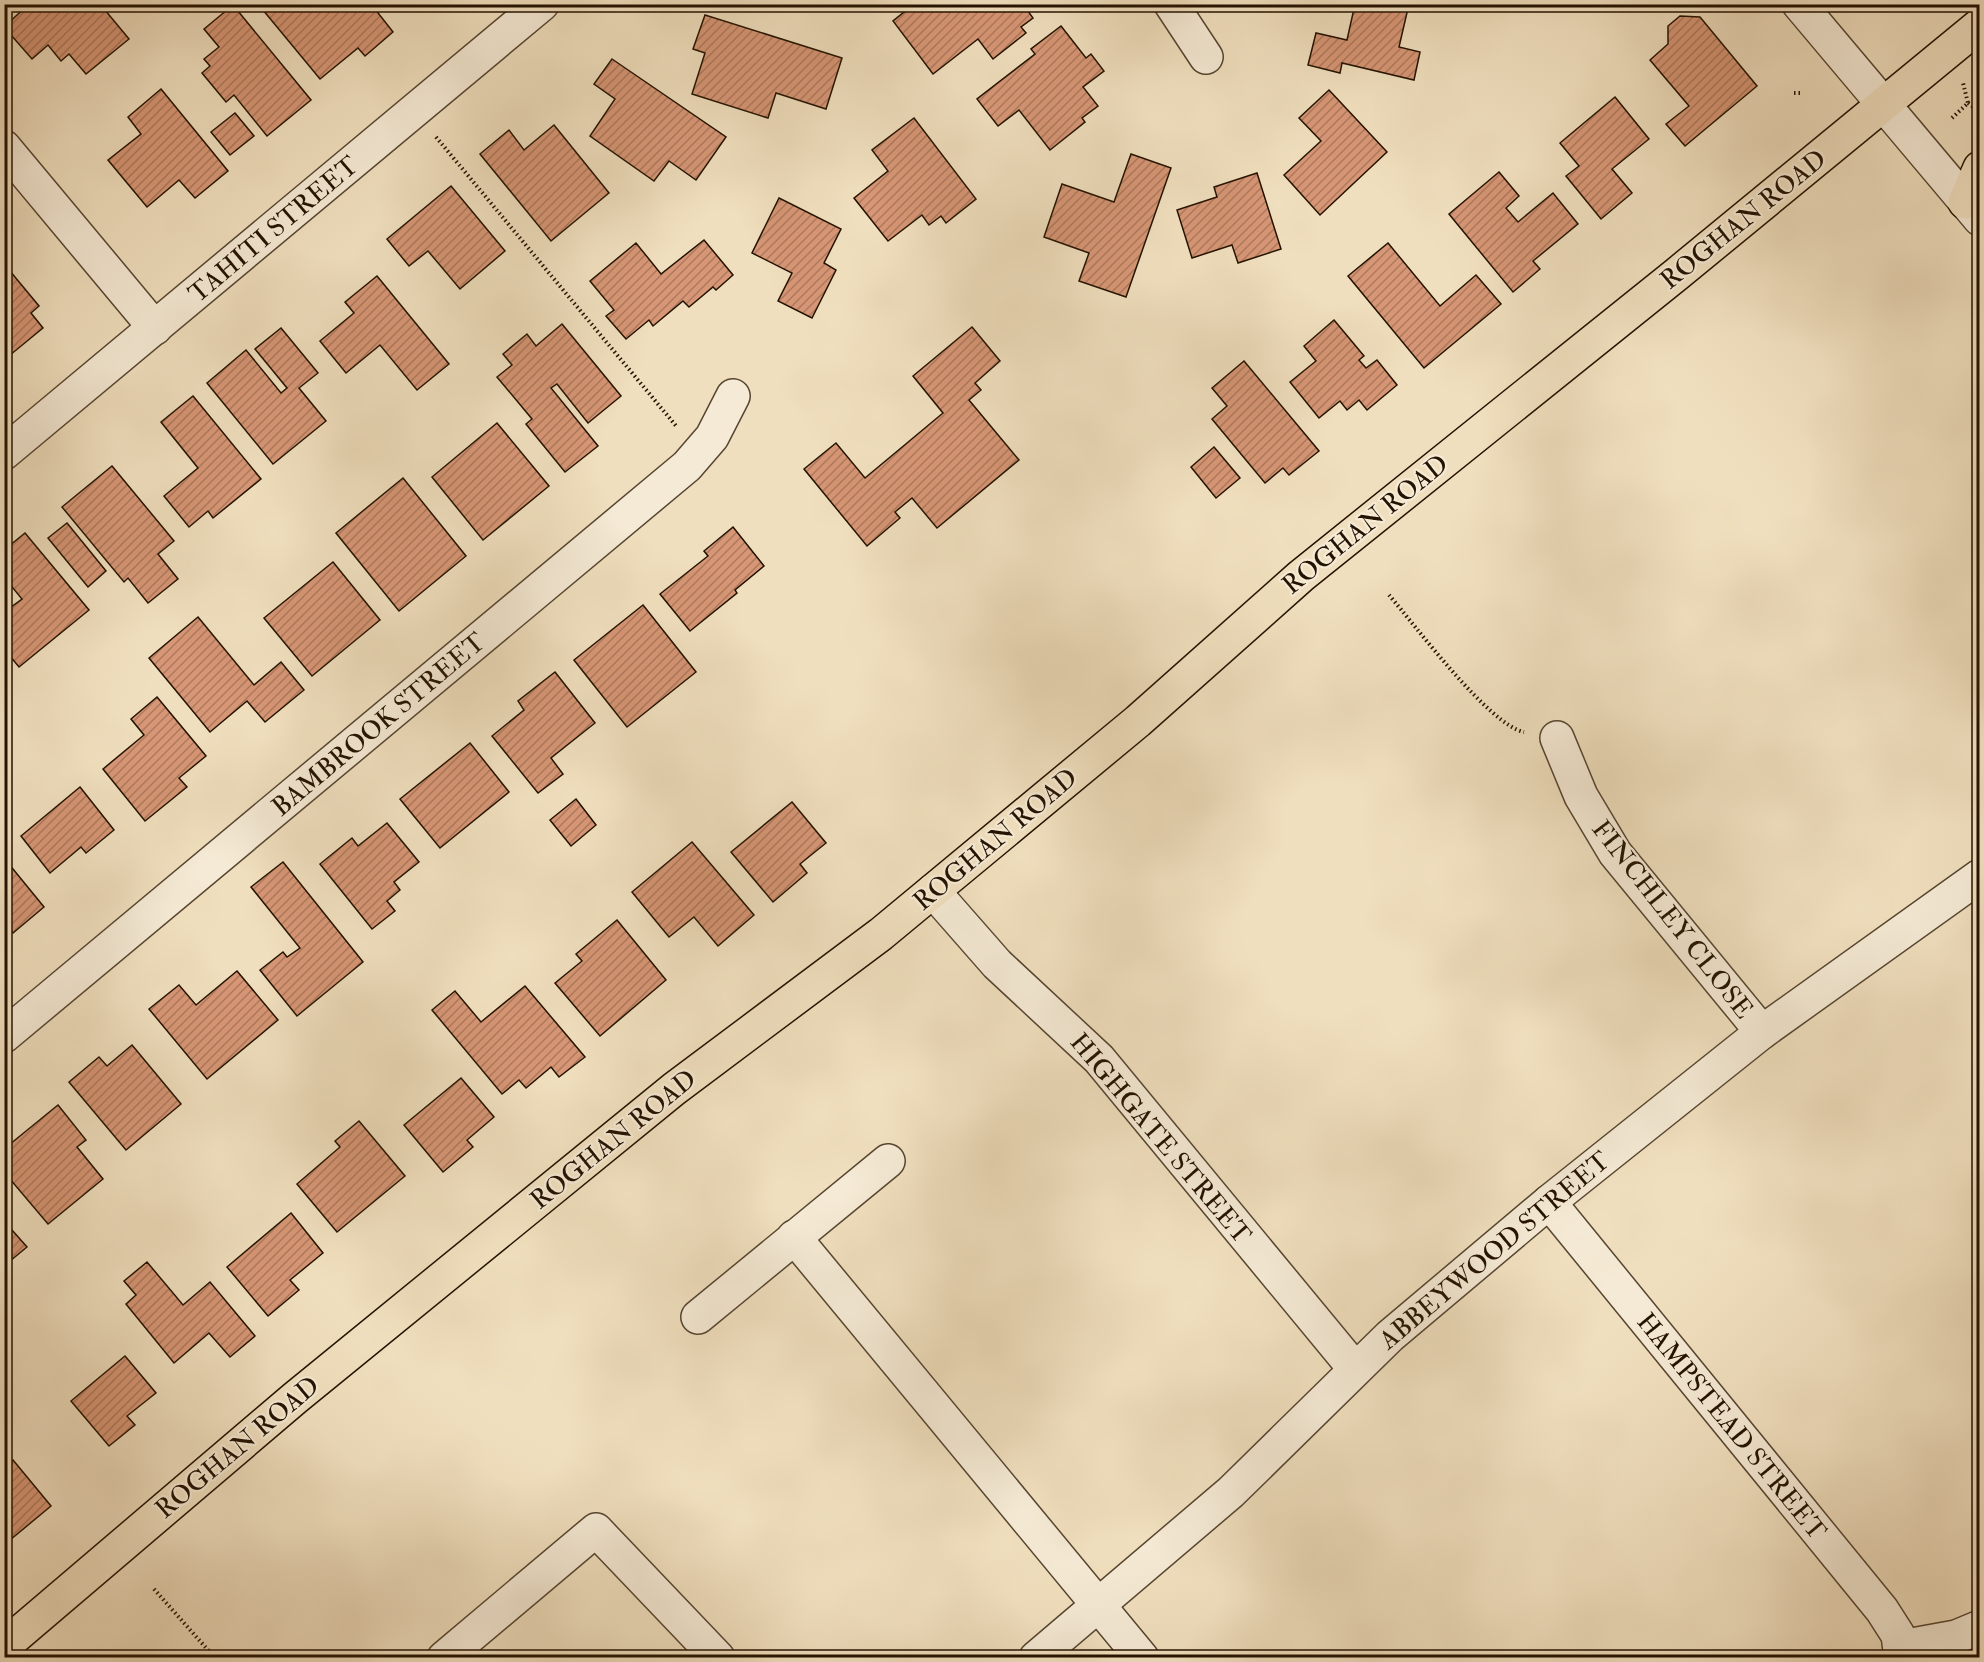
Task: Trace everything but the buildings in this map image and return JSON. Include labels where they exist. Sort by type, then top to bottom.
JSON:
[{"type":"main road","name":"ROGHAN ROAD","points":[[4,1646],[322,1375],[674,1089],[739,1038],[837,968],[933,891],[1138,721],[1244,623],[1677,274],[1980,25]]},
{"type":"main road","points":[[1972,210],[1980,168]]},
{"type":"street","name":"TAHITI STREET","points":[[4,453],[542,4]]},
{"type":"street","points":[[1171,4],[1206,57]]},
{"type":"street","points":[[1799,4],[1972,210]]},
{"type":"street","points":[[4,147],[155,328]]},
{"type":"street","name":"BAMBROOK STREET","points":[[4,1036],[687,466],[724,417],[733,396]]},
{"type":"street","name":"FINCHLEY CLOSE","points":[[1557,738],[1590,813],[1614,852],[1762,1032]]},
{"type":"street","name":"ABBEYWOOD STREET","points":[[1036,1658],[1231,1492],[1354,1368],[1390,1335],[1549,1202],[1762,1032],[1980,876]]},
{"type":"street","name":"HIGHGATE STREET","points":[[933,891],[1010,978],[1099,1059],[1354,1368]]},
{"type":"street","points":[[698,1317],[888,1161]]},
{"type":"street","name":"HAMPSTEAD STREET","points":[[1549,1202],[1882,1610],[1899,1635],[1901,1652]]},
{"type":"street","points":[[795,1237],[1142,1658]]},
{"type":"street","points":[[444,1658],[596,1530],[718,1658]]},
{"type":"street","points":[[1901,1652],[1956,1637],[1980,1626]]},
{"type":"path","points":[[1963,83],[1968,103],[1980,112]]},
{"type":"path","points":[[1794,93],[1802,93]]},
{"type":"path","points":[[1952,118],[1968,103]]},
{"type":"path","points":[[415,111],[658,407],[700,451]]},
{"type":"path","points":[[1389,595],[1477,697],[1513,730],[1557,738]]},
{"type":"path","points":[[154,1589],[215,1658]]}]
